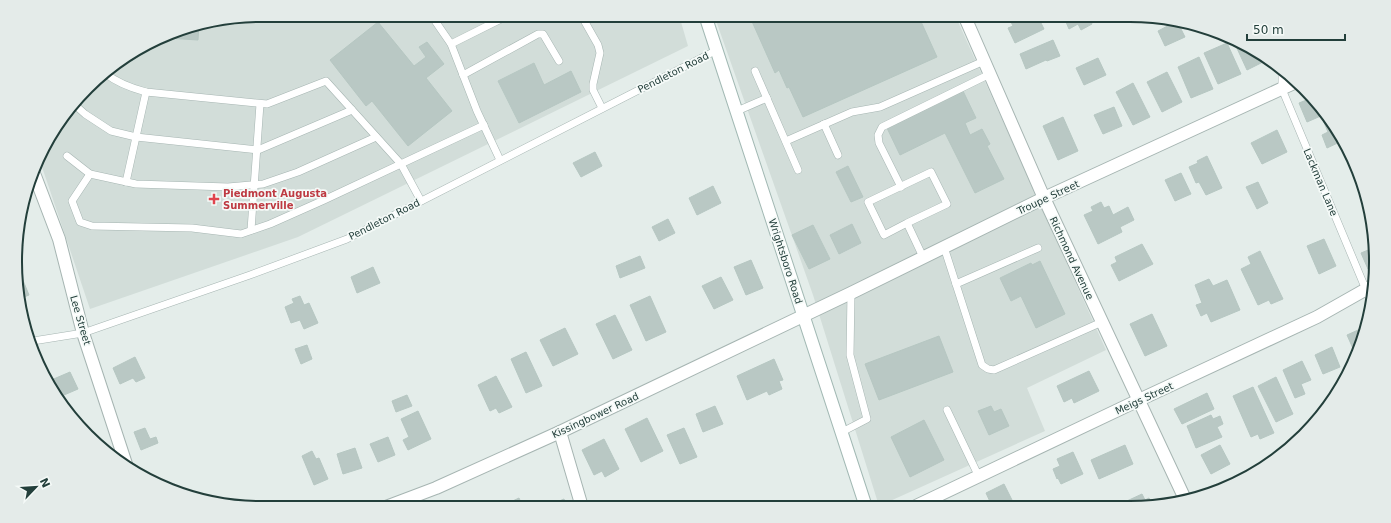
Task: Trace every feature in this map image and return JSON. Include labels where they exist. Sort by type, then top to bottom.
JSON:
[{"type":"street","name":"Wrightsboro Road","points":[[707,22],[864,501]]},
{"type":"street","name":"Richmond Avenue","points":[[967,22],[1044,198],[1184,494]]},
{"type":"street","name":"Troupe Street","points":[[804,316],[1044,198],[1291,85]]},
{"type":"street","name":"Lee Street","points":[[37,180],[59,239],[83,333],[124,458]]},
{"type":"street","name":"Meigs Street","points":[[926,501],[1367,292]]},
{"type":"street","name":"Kissingbower Road","points":[[402,501],[436,488],[560,432],[804,316]]},
{"type":"street","points":[[560,432],[580,501]]},
{"type":"lane","points":[[436,22],[451,44],[500,160]]},
{"type":"lane","points":[[451,44],[495,22]]},
{"type":"lane","points":[[586,22],[598,45],[600,53],[593,90],[602,108]]},
{"type":"lane","points":[[463,74],[538,34],[543,34],[559,61]]},
{"type":"lane","name":"Pendleton Road","points":[[36,341],[83,333],[250,275],[347,239],[717,50]]},
{"type":"lane","points":[[786,141],[852,112],[880,107],[984,61]]},
{"type":"lane","points":[[755,72],[798,170]]},
{"type":"lane","points":[[901,186],[879,143],[878,135],[882,127],[990,74]]},
{"type":"lane","points":[[109,76],[129,87],[146,92],[260,104],[267,104],[326,81],[402,164],[421,201]]},
{"type":"lane","name":"Lackman Lane","points":[[1282,77],[1282,89],[1367,287]]},
{"type":"lane","points":[[126,182],[146,92]]},
{"type":"lane","points":[[737,111],[767,98]]},
{"type":"lane","points":[[251,230],[258,150],[260,104]]},
{"type":"lane","points":[[78,108],[111,131],[136,137],[258,150],[352,110]]},
{"type":"lane","points":[[824,124],[838,155]]},
{"type":"lane","points":[[90,174],[72,201],[80,222],[92,226],[192,228],[241,234],[270,224],[324,200],[484,125]]},
{"type":"lane","points":[[67,156],[90,174],[136,184],[228,187],[263,184],[298,172],[376,137]]},
{"type":"lane","points":[[931,172],[946,204],[907,223],[884,235],[868,202],[931,172]]},
{"type":"lane","points":[[907,223],[923,257]]},
{"type":"lane","points":[[944,247],[982,365],[988,369],[994,370],[1102,322]]},
{"type":"lane","points":[[956,284],[1038,248]]},
{"type":"lane","points":[[842,432],[867,419],[850,355],[851,293]]},
{"type":"lane","points":[[947,410],[979,476]]},
{"type":"shaded area","name":"Piedmont Augusta Summerville","points":[[262,22],[681,22],[688,46],[298,237],[90,309],[42,166],[62,128],[92,92],[128,62],[170,40],[200,30],[230,24]]},
{"type":"shaded area","points":[[716,22],[958,22],[1106,350],[1027,388],[1045,431],[890,501],[877,501],[813,295]]},
{"type":"building","points":[[378,22],[414,66],[426,57],[419,47],[427,42],[444,64],[426,78],[452,111],[408,146],[372,101],[366,106],[330,60]]},
{"type":"building","points":[[752,22],[921,22],[937,57],[803,117],[779,70],[775,73]]},
{"type":"building","points":[[1011,22],[1040,22],[1044,29],[1015,43],[1008,28],[1013,26]]},
{"type":"building","points":[[1066,22],[1091,22],[1092,24],[1081,30],[1078,24],[1069,29]]},
{"type":"building","points":[[1168,25],[1180,28],[1185,37],[1165,46],[1158,31]]},
{"type":"building","points":[[199,30],[198,40],[175,38]]},
{"type":"building","points":[[1053,40],[1060,56],[1047,61],[1046,60],[1026,69],[1020,54]]},
{"type":"building","points":[[1227,43],[1241,74],[1218,84],[1204,53]]},
{"type":"building","points":[[1237,48],[1263,62],[1247,70]]},
{"type":"building","points":[[1199,57],[1213,89],[1191,98],[1178,67]]},
{"type":"building","points":[[1098,58],[1106,75],[1084,85],[1076,68]]},
{"type":"building","points":[[534,63],[544,85],[571,71],[581,92],[519,123],[498,81]]},
{"type":"building","points":[[1167,72],[1182,102],[1162,112],[1147,82]]},
{"type":"building","points":[[1133,83],[1150,117],[1133,125],[1116,92]]},
{"type":"building","points":[[963,91],[976,118],[965,123],[970,135],[982,129],[990,144],[987,146],[1004,179],[975,193],[945,133],[900,155],[887,128]]},
{"type":"building","points":[[1306,100],[1320,116],[1307,122],[1299,103]]},
{"type":"building","points":[[1114,107],[1122,126],[1103,134],[1094,115]]},
{"type":"building","points":[[1063,117],[1078,151],[1058,160],[1043,126]]},
{"type":"building","points":[[1323,120],[1338,143],[1327,148],[1322,135],[1328,132]]},
{"type":"building","points":[[1277,130],[1287,152],[1262,164],[1251,143]]},
{"type":"building","points":[[595,152],[602,166],[581,177],[573,163]]},
{"type":"building","points":[[1207,156],[1222,188],[1206,195],[1199,182],[1196,183],[1189,167],[1198,163],[1197,161]]},
{"type":"building","points":[[848,166],[863,197],[851,202],[836,172]]},
{"type":"building","points":[[1181,173],[1191,194],[1175,201],[1165,180]]},
{"type":"building","points":[[1258,182],[1268,203],[1257,209],[1246,187]]},
{"type":"building","points":[[713,186],[721,203],[697,215],[689,198]]},
{"type":"building","points":[[1101,202],[1104,208],[1109,206],[1113,215],[1128,207],[1134,220],[1120,227],[1122,232],[1098,244],[1084,215],[1093,211],[1091,207]]},
{"type":"building","points":[[668,219],[675,233],[659,241],[652,227]]},
{"type":"building","points":[[852,224],[861,243],[839,254],[830,235]]},
{"type":"building","points":[[813,225],[830,259],[809,269],[792,235]]},
{"type":"building","points":[[1324,239],[1336,266],[1319,274],[1307,246]]},
{"type":"building","points":[[1142,244],[1153,264],[1119,281],[1111,265],[1117,262],[1115,257]]},
{"type":"building","points":[[1368,250],[1368,269],[1361,253]]},
{"type":"building","points":[[1260,251],[1283,299],[1271,304],[1269,300],[1258,305],[1241,269],[1251,264],[1248,257]]},
{"type":"building","points":[[640,256],[645,268],[620,278],[616,266]]},
{"type":"building","points":[[751,260],[763,288],[746,295],[734,267]]},
{"type":"building","points":[[1040,261],[1065,314],[1036,328],[1021,296],[1011,301],[1000,278],[1031,263],[1032,265]]},
{"type":"building","points":[[373,267],[380,283],[357,293],[351,277]]},
{"type":"building","points":[[721,277],[733,300],[714,309],[702,286]]},
{"type":"building","points":[[1209,279],[1213,286],[1227,280],[1240,310],[1211,322],[1207,313],[1201,316],[1196,305],[1202,303],[1195,285]]},
{"type":"building","points":[[23,281],[29,295],[25,297]]},
{"type":"building","points":[[300,296],[304,305],[309,303],[318,323],[304,329],[300,320],[291,323],[285,307],[294,303],[292,299]]},
{"type":"building","points":[[650,296],[666,332],[646,341],[630,305]]},
{"type":"building","points":[[1152,314],[1167,346],[1145,356],[1130,324]]},
{"type":"building","points":[[615,315],[632,350],[613,359],[596,324]]},
{"type":"building","points":[[565,328],[578,354],[553,366],[540,340]]},
{"type":"building","points":[[1359,330],[1353,348],[1347,335]]},
{"type":"building","points":[[939,336],[953,372],[879,400],[865,364]]},
{"type":"building","points":[[307,345],[312,359],[301,364],[295,349]]},
{"type":"building","points":[[1332,347],[1340,367],[1323,374],[1315,355]]},
{"type":"building","points":[[526,352],[542,386],[526,393],[511,359]]},
{"type":"building","points":[[135,357],[145,378],[136,382],[133,378],[120,384],[113,368]]},
{"type":"building","points":[[774,359],[783,380],[779,381],[782,389],[769,395],[767,391],[747,400],[737,376]]},
{"type":"building","points":[[1302,361],[1311,380],[1301,384],[1305,394],[1295,398],[1283,370]]},
{"type":"building","points":[[1089,371],[1099,391],[1074,403],[1072,398],[1064,402],[1057,386]]},
{"type":"building","points":[[70,372],[78,389],[62,396],[53,379]]},
{"type":"building","points":[[496,376],[512,407],[499,413],[496,408],[490,411],[478,385]]},
{"type":"building","points":[[1276,377],[1293,414],[1276,422],[1258,386]]},
{"type":"building","points":[[1253,387],[1274,433],[1260,439],[1258,434],[1251,437],[1233,396]]},
{"type":"building","points":[[1207,393],[1214,409],[1182,424],[1174,409]]},
{"type":"building","points":[[407,395],[412,406],[396,412],[392,401]]},
{"type":"building","points":[[715,406],[723,424],[703,432],[696,414]]},
{"type":"building","points":[[991,406],[994,412],[1001,409],[1009,426],[989,435],[978,411]]},
{"type":"building","points":[[418,411],[431,439],[408,450],[403,440],[409,437],[401,419]]},
{"type":"building","points":[[1211,415],[1213,419],[1220,416],[1223,424],[1217,427],[1222,437],[1196,448],[1187,426]]},
{"type":"building","points":[[647,418],[663,451],[641,462],[625,429]]},
{"type":"building","points":[[924,420],[944,460],[910,477],[891,437]]},
{"type":"building","points":[[145,428],[150,439],[156,437],[158,443],[141,450],[134,432]]},
{"type":"building","points":[[684,428],[697,457],[680,464],[667,435]]},
{"type":"building","points":[[388,437],[395,455],[378,462],[370,444]]},
{"type":"building","points":[[604,439],[619,469],[605,477],[602,471],[594,475],[582,450]]},
{"type":"building","points":[[1125,445],[1133,464],[1099,479],[1091,460]]},
{"type":"building","points":[[1220,445],[1230,464],[1211,474],[1201,455]]},
{"type":"building","points":[[355,448],[362,468],[343,474],[337,454]]},
{"type":"building","points":[[312,451],[316,459],[319,458],[328,479],[314,485],[302,456]]},
{"type":"building","points":[[1073,452],[1083,474],[1061,484],[1053,469],[1060,466],[1057,459]]},
{"type":"building","points":[[1004,484],[1012,501],[990,501],[986,493]]},
{"type":"building","points":[[1142,494],[1145,500],[1130,501],[1127,501]]},
{"type":"building","points":[[519,498],[520,501],[513,501]]},
{"type":"place","name":"Piedmont Augusta Summerville","points":[[214,199]]}]
